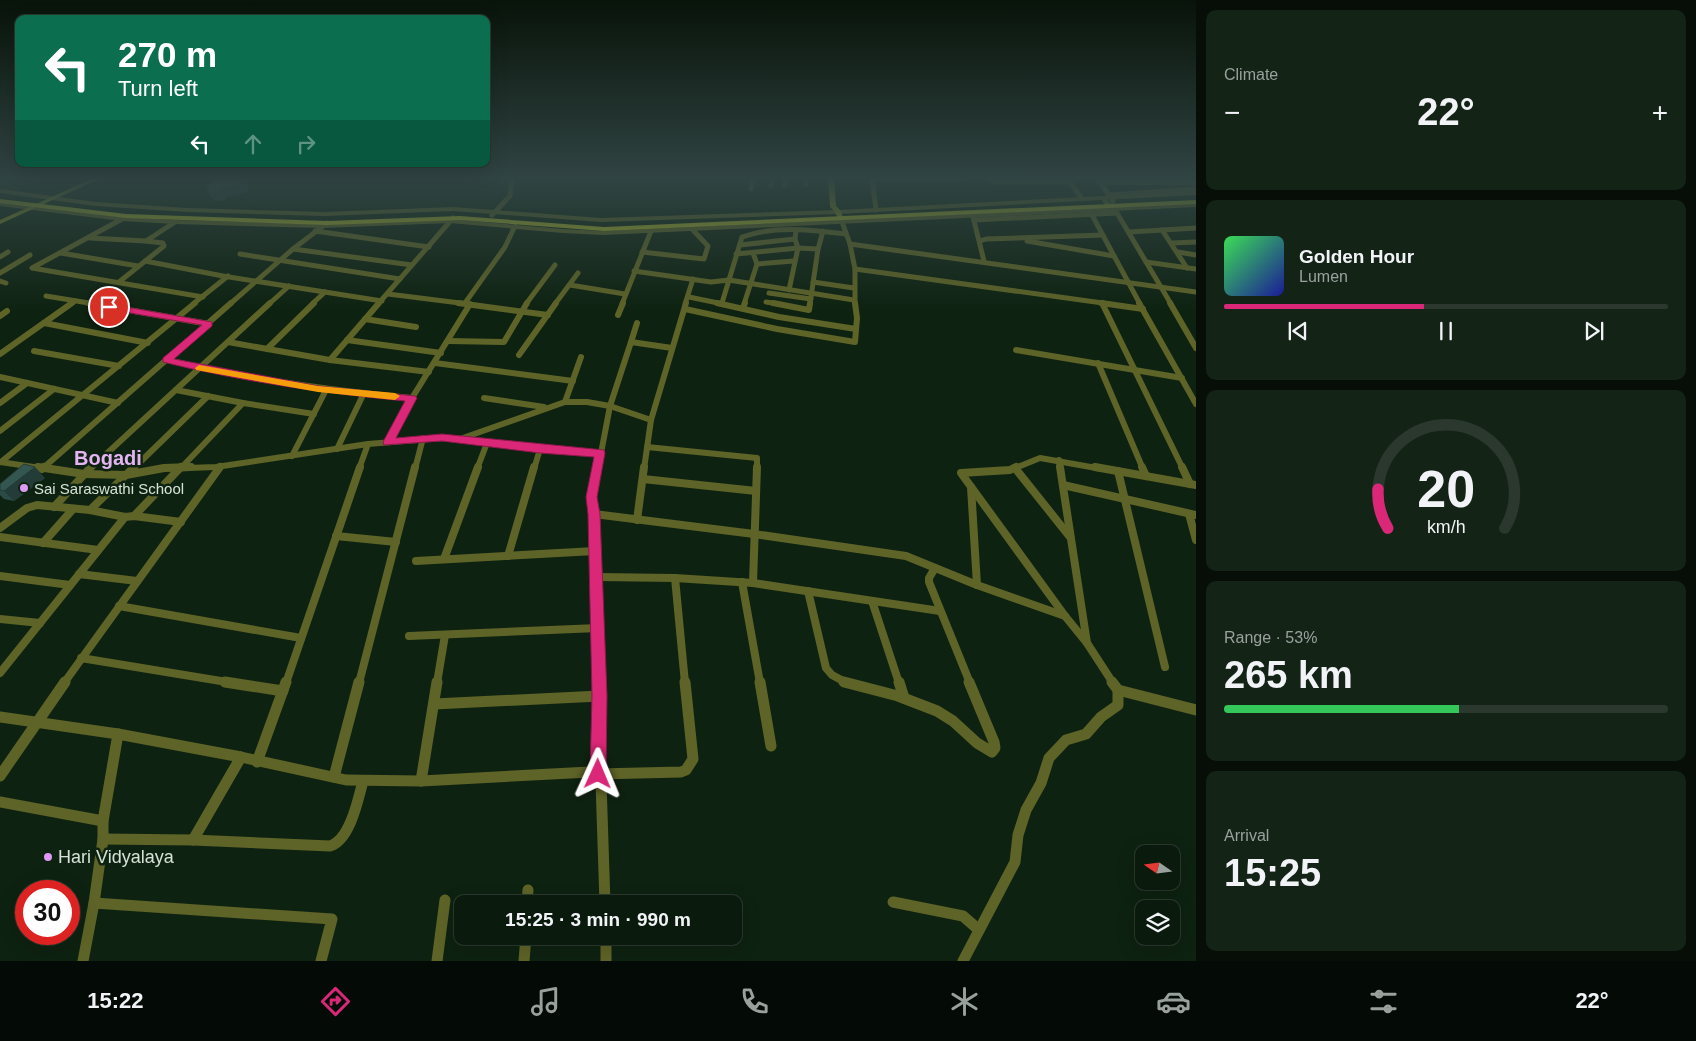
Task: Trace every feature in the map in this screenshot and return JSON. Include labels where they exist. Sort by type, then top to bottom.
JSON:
[{"type":"highway","points":[[276,223],[324,225],[370,223]]},
{"type":"highway","points":[[506,223],[595,229],[702,223]]},
{"type":"highway","points":[[569,223],[637,223]]},
{"type":"street","points":[[115,223],[32,268],[203,297]]},
{"type":"street","points":[[146,241],[174,223]]},
{"type":"street","points":[[217,223],[324,225]]},
{"type":"street","points":[[330,360],[448,223]]},
{"type":"street","points":[[486,223],[586,232],[692,229],[757,223]]},
{"type":"street","points":[[685,309],[777,329],[855,342],[855,269],[850,244],[842,223]]},
{"type":"street","points":[[974,223],[984,261]]},
{"type":"street","points":[[1096,223],[1127,282],[1144,309],[1196,404]]},
{"type":"street","points":[[1124,223],[1196,348]]},
{"type":"street","points":[[42,469],[293,249],[324,225]]},
{"type":"street","points":[[388,442],[412,398],[448,341],[467,303],[505,247],[515,226]]},
{"type":"street","points":[[1130,232],[1196,228]]},
{"type":"street","points":[[642,252],[704,259],[708,246],[692,229]]},
{"type":"street","points":[[722,303],[742,238],[748,235],[796,230],[846,234]]},
{"type":"street","points":[[789,290],[798,248],[795,239],[796,230]]},
{"type":"street","points":[[1162,230],[1187,268]]},
{"type":"street","points":[[315,231],[428,247]]},
{"type":"street","points":[[618,315],[651,231]]},
{"type":"street","points":[[766,302],[809,310],[818,249],[823,231]]},
{"type":"street","points":[[980,241],[986,239],[1103,235]]},
{"type":"street","points":[[88,238],[163,243],[164,246],[119,282]]},
{"type":"street","points":[[1011,238],[1114,256]]},
{"type":"street","points":[[740,245],[795,239]]},
{"type":"street","points":[[1172,244],[1196,242]]},
{"type":"street","points":[[850,244],[984,261],[1196,292]]},
{"type":"street","points":[[736,254],[798,248],[818,249]]},
{"type":"street","points":[[293,249],[412,265]]},
{"type":"street","points":[[0,257],[8,252]]},
{"type":"street","points":[[1178,252],[1196,254]]},
{"type":"street","points":[[61,253],[138,266]]},
{"type":"street","points":[[743,308],[757,264],[753,253]]},
{"type":"street","points":[[240,254],[400,279]]},
{"type":"street","points":[[0,273],[30,255]]},
{"type":"street","points":[[145,261],[382,301]]},
{"type":"street","points":[[757,264],[794,261]]},
{"type":"street","points":[[1146,262],[1196,269]]},
{"type":"street","points":[[448,341],[502,344],[521,311],[555,265]]},
{"type":"street","points":[[855,269],[1144,309]]},
{"type":"street","points":[[634,271],[711,282],[729,280],[750,283],[770,290],[854,300]]},
{"type":"street","points":[[519,355],[578,273]]},
{"type":"street","points":[[0,462],[228,276]]},
{"type":"street","points":[[637,520],[651,420],[693,279]]},
{"type":"street","points":[[813,282],[854,288]]},
{"type":"street","points":[[570,284],[625,294]]},
{"type":"street","points":[[54,507],[84,474],[289,286]]},
{"type":"street","points":[[770,290],[789,290],[811,296]]},
{"type":"street","points":[[762,313],[770,290]]},
{"type":"street","points":[[267,349],[325,292]]},
{"type":"street","points":[[388,294],[548,315]]},
{"type":"street","points":[[46,296],[209,324]]},
{"type":"street","points":[[688,297],[779,317],[856,329]]},
{"type":"street","points":[[0,354],[75,301]]},
{"type":"street","points":[[1102,303],[1193,485]]},
{"type":"street","points":[[0,316],[7,311]]},
{"type":"street","points":[[777,329],[779,317]]},
{"type":"street","points":[[365,319],[416,327]]},
{"type":"street","points":[[44,323],[148,343]]},
{"type":"street","points":[[605,895],[601,782],[598,774],[600,696],[597,577],[592,497],[610,406],[637,324]]},
{"type":"street","points":[[347,340],[440,353]]},
{"type":"street","points":[[228,342],[330,360],[429,372]]},
{"type":"street","points":[[631,342],[672,348]]},
{"type":"street","points":[[34,350],[119,366]]},
{"type":"street","points":[[1016,350],[1182,378]]},
{"type":"street","points":[[565,402],[581,357]]},
{"type":"street","points":[[167,360],[200,368],[326,390],[412,398]]},
{"type":"street","points":[[435,363],[573,380]]},
{"type":"street","points":[[1098,363],[1146,476]]},
{"type":"street","points":[[0,377],[118,403]]},
{"type":"street","points":[[0,403],[27,383]]},
{"type":"street","points":[[0,431],[54,389]]},
{"type":"street","points":[[176,390],[314,414]]},
{"type":"street","points":[[292,456],[326,390]]},
{"type":"street","points":[[337,449],[364,393]]},
{"type":"street","points":[[90,510],[208,396]]},
{"type":"street","points":[[484,398],[546,407]]},
{"type":"street","points":[[458,439],[565,402],[587,402],[610,406],[651,420]]},
{"type":"street","points":[[0,673],[98,550],[129,516],[181,467],[243,403]]},
{"type":"street","points":[[0,462],[84,474],[126,475],[181,467],[221,466],[368,444],[423,438],[458,439],[540,449],[600,453]]},
{"type":"street","points":[[334,777],[423,438]]},
{"type":"street","points":[[444,559],[487,443]]},
{"type":"street","points":[[257,762],[302,638],[368,444]]},
{"type":"street","points":[[648,447],[757,458],[753,583]]},
{"type":"street","points":[[508,556],[540,449]]},
{"type":"street","points":[[963,961],[1016,862],[1018,835],[1026,810],[1041,783],[1049,758],[1066,740],[1086,734],[1101,718],[1118,705],[1118,690],[1087,643],[1065,616],[961,473],[993,472],[1015,468],[1040,458],[1193,485]]},
{"type":"street","points":[[1059,460],[1087,643]]},
{"type":"street","points":[[0,776],[81,658],[221,466]]},
{"type":"street","points":[[1015,468],[1071,539]]},
{"type":"street","points":[[1118,471],[1165,667]]},
{"type":"street","points":[[643,478],[756,491]]},
{"type":"street","points":[[1063,485],[1192,514],[1196,540]]},
{"type":"street","points":[[970,486],[977,585]]},
{"type":"street","points":[[0,528],[32,506],[90,510],[181,522]]},
{"type":"street","points":[[43,543],[73,509]]},
{"type":"street","points":[[594,514],[754,534],[906,556],[977,585],[1065,616]]},
{"type":"street","points":[[336,536],[396,542]]},
{"type":"street","points":[[0,537],[98,550]]},
{"type":"street","points":[[416,561],[595,551]]},
{"type":"street","points":[[808,591],[826,668],[830,674],[842,681],[904,698],[951,719],[985,749],[994,751],[994,742],[940,611],[929,578],[935,568]]},
{"type":"street","points":[[79,574],[137,581]]},
{"type":"street","points":[[0,576],[70,585]]},
{"type":"street","points":[[597,577],[675,578],[753,583],[940,611]]},
{"type":"street","points":[[0,717],[118,734],[334,777],[363,781],[421,781],[590,772],[598,774],[681,772],[686,770],[693,759],[675,578]]},
{"type":"street","points":[[742,582],[771,746]]},
{"type":"street","points":[[872,601],[904,698]]},
{"type":"street","points":[[119,606],[302,638]]},
{"type":"street","points":[[0,619],[40,623]]},
{"type":"street","points":[[409,636],[598,628]]},
{"type":"street","points":[[421,781],[445,635]]},
{"type":"street","points":[[81,658],[283,690]]},
{"type":"street","points":[[1118,690],[1196,710]]},
{"type":"street","points":[[434,704],[600,696]]},
{"type":"street","points":[[83,961],[94,903],[103,839],[103,821],[118,734]]},
{"type":"street","points":[[194,840],[240,758]]},
{"type":"street","points":[[103,839],[194,840],[334,846],[346,832],[363,781]]},
{"type":"street","points":[[0,802],[103,821]]},
{"type":"street","points":[[528,890],[528,895]]},
{"type":"street","points":[[436,961],[445,900]]},
{"type":"street","points":[[893,902],[963,916],[979,930]]},
{"type":"street","points":[[94,903],[332,918],[321,961]]},
{"type":"street","points":[[524,961],[525,945]]},
{"type":"street","points":[[606,945],[606,961]]},
{"type":"building","points":[[24,464],[35,467],[4,491],[0,490],[0,484]]},
{"type":"slow traffic","points":[[199,368],[318,389],[395,396]]},
{"type":"place","name":"Sai Saraswathi School","points":[[24,488]]},
{"type":"place","name":"Hari Vidyalaya","points":[[48,857]]},
{"type":"district","name":"Bogadi","points":[[108,458]]},
{"type":"route","points":[[109,307],[209,324],[167,360],[200,368],[318,389],[412,398],[388,442],[442,438],[540,449],[600,453],[592,497],[597,577],[600,696],[598,774]]}]
